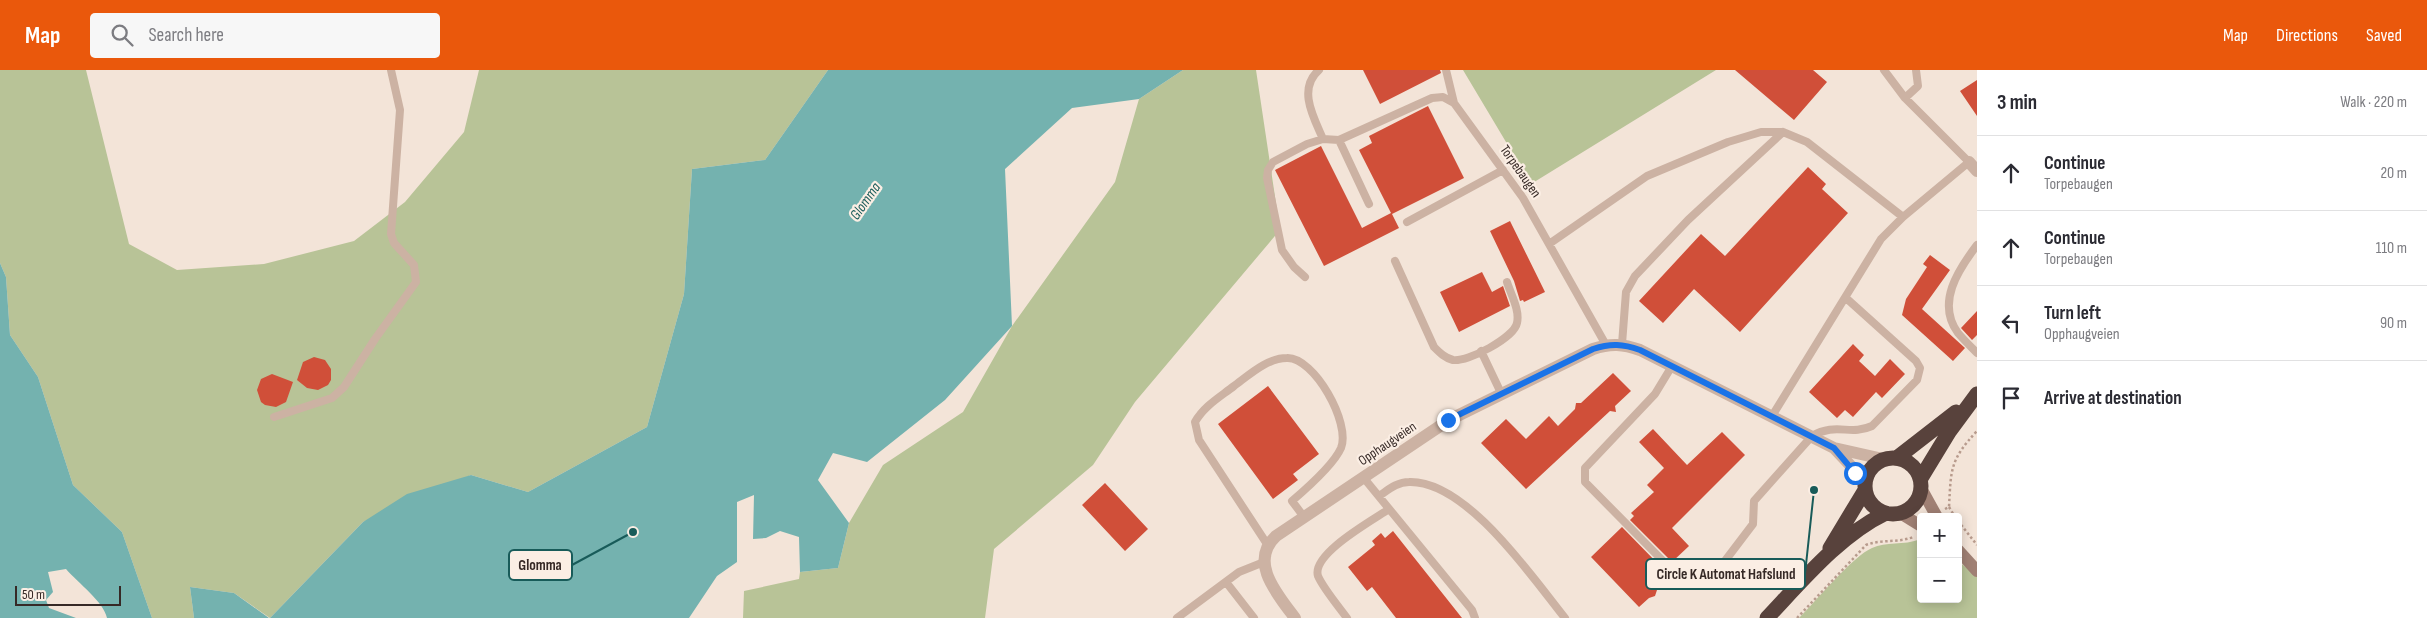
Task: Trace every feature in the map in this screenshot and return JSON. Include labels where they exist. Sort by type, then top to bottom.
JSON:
[{"type":"highway","points":[[1828,552],[1865,486],[1870,469],[1891,458],[1940,426],[1976,394]]},
{"type":"highway","points":[[1767,618],[1828,552],[1874,518],[1914,505],[1921,484],[1949,432],[1976,394]]},
{"type":"highway","points":[[1891,458],[1912,464],[1921,484]]},
{"type":"highway","points":[[1865,486],[1873,505],[1893,513]]},
{"type":"street","points":[[1606,344],[1622,344],[1640,350],[1834,448],[1891,458]]},
{"type":"street","name":"Opphaugveien","points":[[1267,544],[1448,420],[1606,344]]},
{"type":"street","points":[[1834,448],[1865,486]]},
{"type":"street","points":[[1921,484],[1938,513]]},
{"type":"street","points":[[1893,513],[1917,528]]},
{"type":"street","points":[[1267,544],[1263,554],[1264,562],[1276,592],[1295,618]]},
{"type":"street","points":[[1962,554],[1977,571]]},
{"type":"lane","points":[[274,417],[332,398],[338,393],[416,282],[414,265],[394,243],[391,234],[400,110],[391,70]]},
{"type":"lane","points":[[1319,70],[1311,77],[1308,87],[1310,108],[1323,139]]},
{"type":"lane","points":[[1446,70],[1454,103]]},
{"type":"lane","points":[[1772,416],[1881,239],[1903,217],[1973,166],[1905,98],[1884,70]]},
{"type":"lane","points":[[1905,98],[1918,86],[1916,70]]},
{"type":"lane","points":[[1306,277],[1294,267],[1282,250],[1270,198],[1268,170],[1273,162],[1307,144],[1323,139],[1339,140],[1432,98],[1443,97],[1454,103]]},
{"type":"lane","name":"Torpebaugen","points":[[1454,103],[1523,198],[1606,344]]},
{"type":"lane","points":[[1549,244],[1647,176],[1728,142],[1761,132],[1783,132],[1807,142],[1903,217]]},
{"type":"lane","points":[[1622,344],[1626,292],[1635,276],[1688,220],[1783,132]]},
{"type":"lane","points":[[1339,140],[1369,204]]},
{"type":"lane","points":[[1407,222],[1502,170]]},
{"type":"lane","points":[[1977,245],[1954,278],[1950,295],[1953,324],[1958,333],[1977,353]]},
{"type":"lane","points":[[1395,262],[1434,347],[1444,357],[1455,360],[1466,358],[1481,351],[1507,338],[1515,331],[1518,313],[1507,282]]},
{"type":"lane","points":[[1672,366],[1655,394],[1585,468],[1585,482],[1681,577],[1700,580],[1715,574],[1753,524],[1754,501],[1812,436],[1822,430],[1835,428],[1864,430],[1872,426],[1918,380],[1920,374],[1916,361],[1846,298]]},
{"type":"lane","points":[[1481,351],[1501,393]]},
{"type":"lane","points":[[1267,544],[1199,440],[1196,422],[1208,405],[1260,367],[1286,358],[1306,364],[1331,398],[1342,436],[1337,455],[1315,482],[1292,501],[1304,517]]},
{"type":"lane","points":[[1363,477],[1472,610],[1474,618]]},
{"type":"lane","points":[[1378,496],[1403,483],[1424,483],[1441,489],[1467,506],[1507,546],[1565,618]]},
{"type":"lane","points":[[1347,618],[1318,576],[1318,566],[1331,549],[1388,509]]},
{"type":"lane","points":[[1176,618],[1248,566],[1264,562]]},
{"type":"lane","points":[[1226,582],[1254,618]]},
{"type":"path","points":[[1952,513],[1948,506],[1951,471],[1956,456],[1977,432]]},
{"type":"path","points":[[1941,513],[1948,506]]},
{"type":"path","points":[[1962,526],[1977,545]]},
{"type":"path","points":[[1797,618],[1866,545],[1880,540],[1906,540],[1917,532]]},
{"type":"green space","points":[[0,70],[86,70],[129,244],[177,270],[264,264],[354,241],[405,202],[464,132],[479,70],[828,70],[765,160],[692,169],[684,294],[647,427],[528,492],[471,475],[363,522],[270,618],[234,593],[190,587],[194,618],[152,618],[122,532],[73,485],[38,377],[10,335],[6,277],[0,263]]},
{"type":"green space","points":[[1183,70],[1256,70],[1280,230],[1135,402],[1093,465],[994,549],[985,618],[743,618],[744,591],[799,579],[800,572],[838,568],[849,523],[883,465],[963,412],[1012,326],[1115,182],[1139,99]]},
{"type":"green space","points":[[1463,70],[1716,70],[1531,184]]},
{"type":"green space","points":[[1917,540],[1917,603],[1962,603],[1962,564],[1977,576],[1977,618],[1799,618],[1845,569],[1864,553],[1877,546]]},
{"type":"water","points":[[828,70],[1183,70],[1139,99],[1072,108],[1005,169],[1012,326],[945,400],[867,462],[833,453],[818,480],[849,523],[838,568],[800,572],[799,537],[780,531],[766,538],[753,539],[754,495],[737,502],[737,562],[717,576],[689,618],[270,618],[363,522],[407,494],[471,475],[528,492],[647,427],[684,294],[692,169],[765,160]]},
{"type":"water","points":[[0,263],[6,277],[10,335],[38,377],[73,485],[122,532],[152,618],[107,618],[96,599],[66,569],[48,572],[53,592],[46,600],[49,608],[76,618],[0,618]]},
{"type":"water","points":[[190,587],[234,593],[269,618],[194,618]]},
{"type":"building","points":[[1363,70],[1440,70],[1441,73],[1380,104]]},
{"type":"building","points":[[1735,70],[1813,70],[1827,82],[1794,120]]},
{"type":"building","points":[[1977,80],[1977,116],[1960,91]]},
{"type":"building","points":[[1428,106],[1464,178],[1392,214],[1399,228],[1324,266],[1275,170],[1321,146],[1362,228],[1391,213],[1359,150],[1372,143],[1369,136]]},
{"type":"building","points":[[1808,167],[1826,184],[1822,189],[1848,213],[1740,332],[1694,289],[1663,323],[1639,301],[1701,234],[1725,256]]},
{"type":"building","points":[[1510,221],[1545,292],[1524,302],[1523,300],[1520,301],[1514,281],[1490,231]]},
{"type":"building","points":[[1930,255],[1950,270],[1922,309],[1965,348],[1953,361],[1902,315],[1906,299],[1927,267],[1923,264]]},
{"type":"building","points":[[1482,272],[1492,292],[1503,286],[1510,306],[1459,332],[1440,292]]},
{"type":"building","points":[[1977,311],[1977,335],[1972,340],[1961,328]]},
{"type":"building","points":[[1853,344],[1864,355],[1859,361],[1875,376],[1890,359],[1905,374],[1882,398],[1876,392],[1853,417],[1845,410],[1837,418],[1809,392]]},
{"type":"building","points":[[314,357],[325,360],[331,369],[331,380],[328,385],[318,390],[307,388],[297,380],[303,362]]},
{"type":"building","points":[[1613,373],[1631,391],[1615,406],[1616,412],[1610,411],[1526,489],[1481,443],[1506,419],[1526,439],[1549,416],[1558,426],[1575,409],[1576,403],[1581,403]]},
{"type":"building","points":[[272,374],[293,382],[286,402],[276,407],[265,405],[261,402],[257,390],[261,379]]},
{"type":"building","points":[[1268,386],[1319,454],[1293,474],[1298,480],[1273,499],[1218,424]]},
{"type":"building","points":[[1653,429],[1687,465],[1722,432],[1745,455],[1672,528],[1689,546],[1672,562],[1630,520],[1634,516],[1631,513],[1654,492],[1647,485],[1664,468],[1639,442]]},
{"type":"building","points":[[1105,483],[1148,529],[1125,551],[1082,505]]},
{"type":"building","points":[[1622,527],[1664,570],[1660,573],[1667,580],[1657,590],[1655,596],[1649,598],[1639,607],[1591,557]]},
{"type":"building","points":[[1393,531],[1462,618],[1396,618],[1372,587],[1367,591],[1348,567],[1375,545],[1372,541],[1381,533],[1385,538]]},
{"type":"place","name":"Circle K Automat Hafslund","points":[[1814,490]]},
{"type":"place","name":"Glomma","points":[[633,532]]},
{"type":"route","points":[[1448,420],[1593,349],[1606,344],[1622,344],[1640,350],[1834,448],[1855,473]]}]
